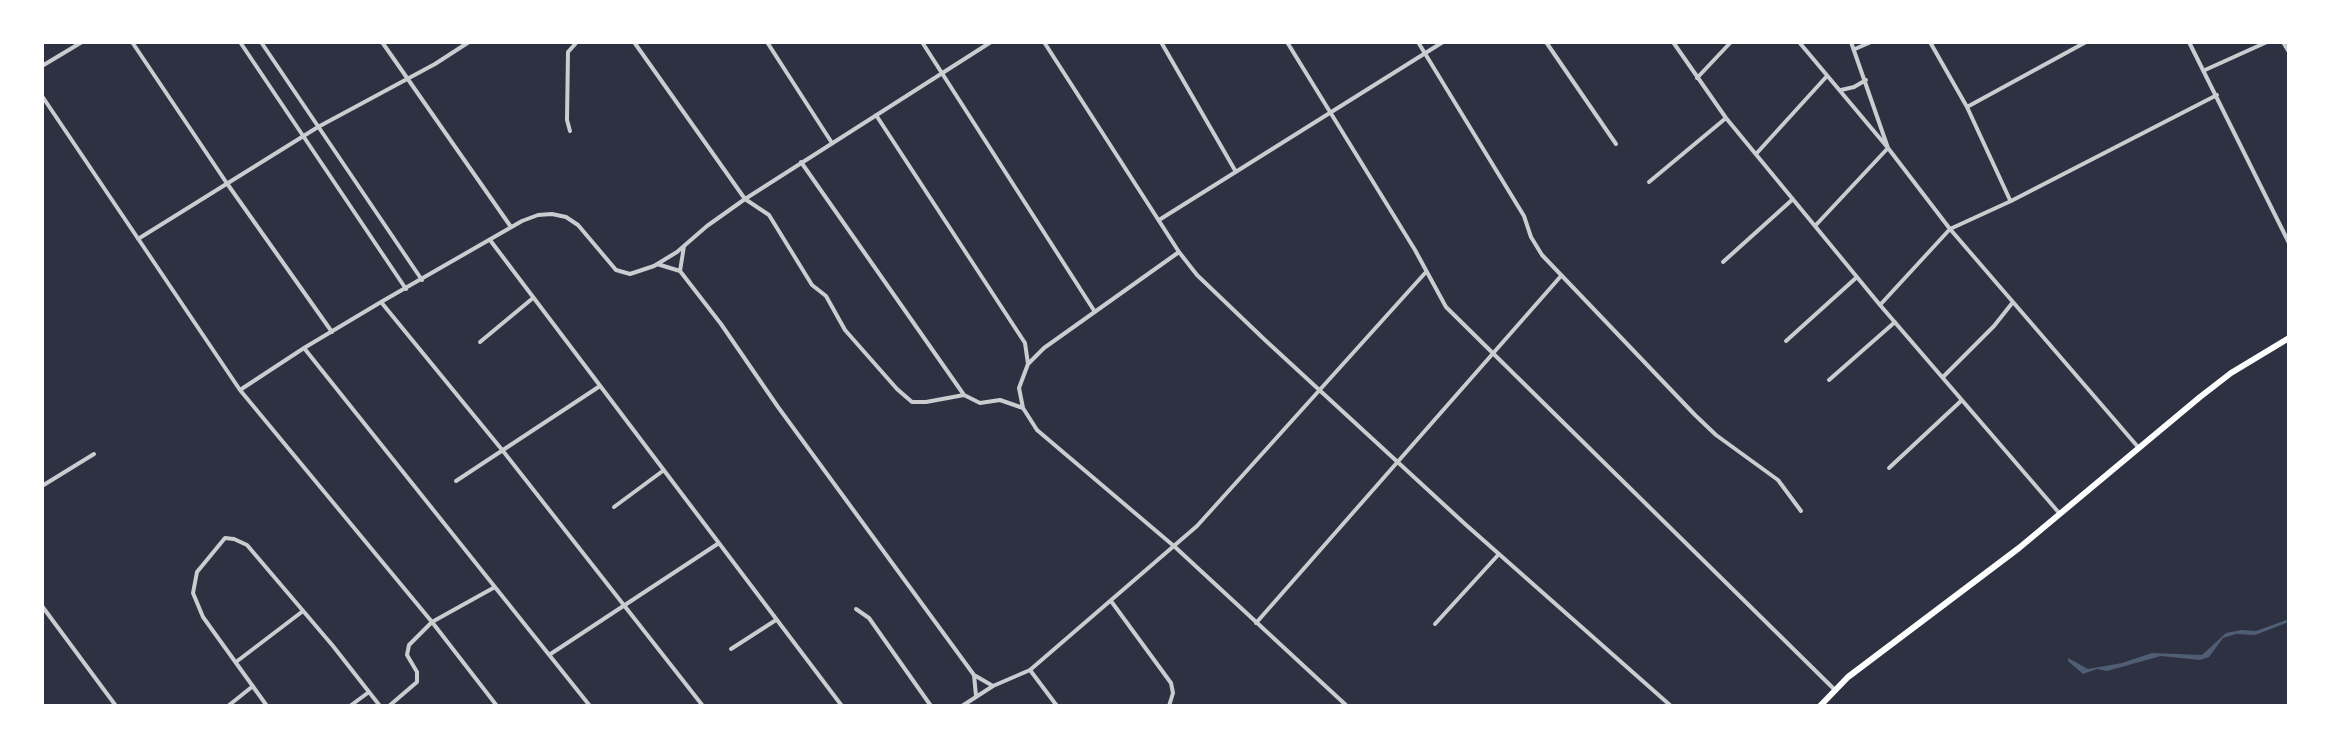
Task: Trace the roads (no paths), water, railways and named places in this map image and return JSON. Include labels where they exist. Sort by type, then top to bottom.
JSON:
[{"type":"main road","points":[[1820,706],[1835,690],[2060,514],[2231,373],[2289,338]]},
{"type":"street","points":[[42,66],[82,42]]},
{"type":"street","points":[[132,42],[332,332]]},
{"type":"street","points":[[240,42],[406,289]]},
{"type":"street","points":[[261,42],[422,280]]},
{"type":"street","points":[[382,42],[511,227]]},
{"type":"street","points":[[570,131],[567,120],[568,52],[577,42]]},
{"type":"street","points":[[634,42],[745,199],[769,215],[812,285],[826,296],[845,330],[897,389],[912,402],[964,395]]},
{"type":"street","points":[[767,42],[832,143]]},
{"type":"street","points":[[922,42],[1095,312]]},
{"type":"street","points":[[240,390],[381,302],[511,227],[538,215],[566,217],[578,225],[616,270],[630,274],[657,264],[745,199],[991,42]]},
{"type":"street","points":[[1044,42],[1179,252],[1197,275],[1499,554],[1671,706]]},
{"type":"street","points":[[1161,42],[1236,173]]},
{"type":"street","points":[[1287,42],[1446,307],[1835,690]]},
{"type":"street","points":[[1418,42],[1524,216],[1531,237],[1542,255],[1695,415],[1716,435],[1778,480],[1801,511]]},
{"type":"street","points":[[1159,220],[1443,42]]},
{"type":"street","points":[[1546,42],[1616,144]]},
{"type":"street","points":[[1673,42],[1726,118],[1880,305],[2060,514]]},
{"type":"street","points":[[1697,78],[1731,42]]},
{"type":"street","points":[[1799,42],[1888,148],[1950,229],[2138,447]]},
{"type":"street","points":[[1851,42],[1888,148]]},
{"type":"street","points":[[1855,49],[1871,42]]},
{"type":"street","points":[[1930,42],[1967,107],[2011,201]]},
{"type":"street","points":[[1967,107],[2086,42]]},
{"type":"street","points":[[2189,42],[2289,243]]},
{"type":"street","points":[[2205,70],[2267,42]]},
{"type":"street","points":[[2283,42],[2289,52]]},
{"type":"street","points":[[137,239],[318,127],[435,64],[466,43]]},
{"type":"street","points":[[1756,154],[1828,75]]},
{"type":"street","points":[[1841,90],[1866,80]]},
{"type":"street","points":[[1880,305],[1950,229],[2217,95]]},
{"type":"street","points":[[42,96],[240,390],[432,622],[497,706]]},
{"type":"street","points":[[876,115],[1025,343],[1028,364]]},
{"type":"street","points":[[1649,182],[1726,118]]},
{"type":"street","points":[[1815,226],[1888,148]]},
{"type":"street","points":[[801,162],[964,395],[980,403],[1000,400],[1023,408]]},
{"type":"street","points":[[1723,262],[1793,199]]},
{"type":"street","points":[[490,240],[842,706]]},
{"type":"street","points":[[680,271],[684,246]]},
{"type":"street","points":[[1179,252],[1044,348],[1028,364],[1019,388],[1023,408],[1037,430],[1175,547],[1347,706]]},
{"type":"street","points":[[657,264],[680,271],[974,675],[993,686]]},
{"type":"street","points":[[962,706],[993,686],[1030,670],[1175,547],[1426,272]]},
{"type":"street","points":[[1256,623],[1562,276]]},
{"type":"street","points":[[1786,341],[1857,277]]},
{"type":"street","points":[[480,342],[533,298]]},
{"type":"street","points":[[381,302],[503,451],[703,706]]},
{"type":"street","points":[[1943,377],[1994,326],[2013,302]]},
{"type":"street","points":[[1829,380],[1895,322]]},
{"type":"street","points":[[304,348],[590,706]]},
{"type":"street","points":[[456,481],[600,386]]},
{"type":"street","points":[[1889,468],[1962,400]]},
{"type":"street","points":[[42,486],[94,454]]},
{"type":"street","points":[[614,507],[664,470]]},
{"type":"street","points":[[267,706],[203,617],[193,593],[197,572],[225,538],[247,545],[380,706]]},
{"type":"street","points":[[549,655],[719,543]]},
{"type":"street","points":[[1435,624],[1499,554]]},
{"type":"street","points":[[389,706],[417,682],[417,672],[407,655],[409,645],[432,622],[495,587]]},
{"type":"street","points":[[1111,601],[1171,683],[1173,693],[1169,706]]},
{"type":"street","points":[[42,607],[116,706]]},
{"type":"street","points":[[856,609],[869,618],[931,706]]},
{"type":"street","points":[[236,662],[303,611]]},
{"type":"street","points":[[731,649],[777,620]]},
{"type":"street","points":[[1030,670],[1057,706]]},
{"type":"street","points":[[974,675],[976,696]]},
{"type":"street","points":[[228,706],[253,686]]},
{"type":"street","points":[[350,706],[369,692]]},
{"type":"water","points":[[2289,619],[2289,622],[2255,635],[2236,634],[2223,638],[2209,657],[2200,660],[2161,656],[2107,671],[2097,669],[2083,674],[2068,661],[2068,658],[2088,669],[2122,663],[2152,653],[2202,655],[2226,633],[2256,631]]}]
